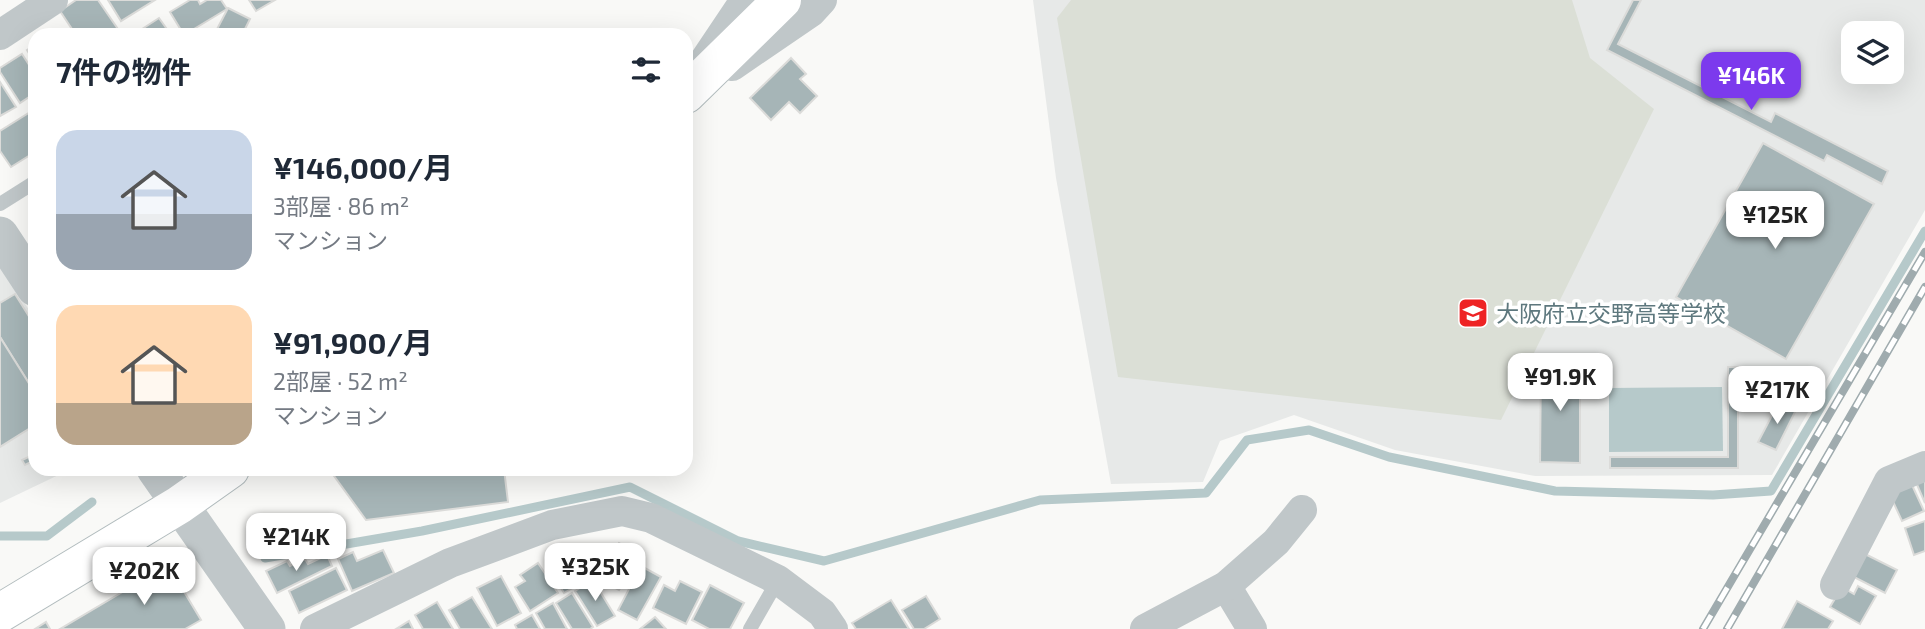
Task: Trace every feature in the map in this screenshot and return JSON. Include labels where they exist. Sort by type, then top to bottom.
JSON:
[{"type":"main road","points":[[693,89],[782,0]]},
{"type":"main road","points":[[0,613],[179,505],[220,476]]},
{"type":"street","points":[[0,35],[52,0]]},
{"type":"street","points":[[693,77],[745,0]]},
{"type":"street","points":[[693,91],[811,12],[822,0]]},
{"type":"street","points":[[0,235],[28,277]]},
{"type":"street","points":[[1835,585],[1889,481],[1925,467]]},
{"type":"street","points":[[160,476],[267,629]]},
{"type":"street","points":[[1145,629],[1226,586],[1276,542],[1302,510]]},
{"type":"street","points":[[315,629],[463,559],[552,525],[622,511],[651,518],[778,580],[822,613],[834,629]]},
{"type":"street","points":[[1226,586],[1252,629]]},
{"type":"lane","points":[[0,204],[28,186]]},
{"type":"lane","points":[[750,629],[778,580]]},
{"type":"shaded area","name":"大阪府立交野高等学校","points":[[1033,0],[1925,0],[1925,210],[1772,475],[1535,476],[1395,450],[1294,415],[1220,441],[1203,482],[1111,484],[1056,178]]},
{"type":"shaded area","points":[[1071,0],[1572,0],[1590,58],[1654,109],[1501,420],[1118,377],[1057,18]]},
{"type":"shaded area","points":[[0,266],[28,308],[28,476],[56,476],[0,503]]},
{"type":"shaded area","points":[[1722,387],[1723,451],[1609,452],[1609,388]]},
{"type":"building","points":[[76,0],[98,0],[117,28],[71,28],[60,11]]},
{"type":"building","points":[[108,0],[155,0],[121,21]]},
{"type":"building","points":[[190,0],[198,0],[200,4],[207,0],[221,0],[227,9],[196,28],[180,28],[170,12]]},
{"type":"building","points":[[249,0],[275,0],[256,11]]},
{"type":"building","points":[[1633,0],[1641,0],[1618,44],[1771,122],[1775,113],[1888,171],[1882,184],[1827,155],[1824,161],[1607,50]]},
{"type":"building","points":[[228,8],[250,19],[246,28],[218,28]]},
{"type":"building","points":[[159,18],[166,28],[144,28]]},
{"type":"building","points":[[22,54],[28,63],[28,98],[20,103],[0,68]]},
{"type":"building","points":[[791,58],[806,74],[800,79],[817,96],[800,113],[789,102],[771,120],[750,98]]},
{"type":"building","points":[[0,82],[16,107],[0,116]]},
{"type":"building","points":[[28,113],[28,156],[11,167],[0,151],[0,131]]},
{"type":"building","points":[[1763,143],[1874,204],[1786,359],[1676,297]]},
{"type":"building","points":[[15,294],[28,315],[28,382],[0,337],[0,303]]},
{"type":"building","points":[[0,337],[28,382],[28,429],[0,447]]},
{"type":"building","points":[[1541,362],[1580,363],[1580,463],[1540,462]]},
{"type":"building","points":[[1728,367],[1738,367],[1738,468],[1610,468],[1610,457],[1728,457]]},
{"type":"building","points":[[1779,402],[1796,410],[1776,450],[1758,442]]},
{"type":"building","points":[[1925,475],[1925,503],[1915,480]]},
{"type":"building","points":[[334,476],[505,476],[508,502],[366,520]]},
{"type":"building","points":[[1912,485],[1924,511],[1902,521],[1890,495]]},
{"type":"building","points":[[1925,521],[1925,551],[1914,555],[1905,528]]},
{"type":"building","points":[[619,543],[640,555],[619,590],[598,579]]},
{"type":"building","points":[[583,549],[598,573],[564,593],[549,569]]},
{"type":"building","points":[[383,550],[394,573],[352,591],[338,559],[353,552],[357,561]]},
{"type":"building","points":[[1863,553],[1897,570],[1885,593],[1852,576]]},
{"type":"building","points":[[327,555],[332,566],[277,593],[266,571],[287,561],[290,566],[305,559],[308,564]]},
{"type":"building","points":[[538,563],[558,593],[530,611],[515,587],[525,581],[520,575]]},
{"type":"building","points":[[168,565],[201,620],[185,629],[60,629]]},
{"type":"building","points":[[641,566],[661,577],[637,620],[618,610]]},
{"type":"building","points":[[336,568],[347,590],[299,613],[289,591]]},
{"type":"building","points":[[501,576],[521,613],[497,626],[477,588]]},
{"type":"building","points":[[593,580],[615,616],[597,626],[575,591]]},
{"type":"building","points":[[680,581],[702,592],[686,624],[653,608],[664,585],[675,591]]},
{"type":"building","points":[[710,585],[744,603],[730,629],[709,629],[692,620]]},
{"type":"building","points":[[1858,586],[1876,596],[1860,624],[1830,607],[1842,587],[1854,594]]},
{"type":"building","points":[[572,593],[593,627],[590,629],[572,629],[556,603]]},
{"type":"building","points":[[926,596],[940,619],[924,629],[914,629],[902,610]]},
{"type":"building","points":[[472,597],[492,629],[460,629],[449,610]]},
{"type":"building","points":[[891,600],[909,629],[856,629],[852,623]]},
{"type":"building","points":[[1797,601],[1833,621],[1828,629],[1782,629]]},
{"type":"building","points":[[437,602],[453,629],[423,629],[415,615]]},
{"type":"building","points":[[553,603],[567,629],[545,629],[536,613]]},
{"type":"building","points":[[532,615],[540,629],[517,629],[515,625]]},
{"type":"building","points":[[655,617],[666,629],[640,629]]},
{"type":"building","points":[[409,621],[413,629],[396,629]]},
{"type":"building","points":[[46,622],[50,629],[35,629]]},
{"type":"waterway","points":[[265,558],[422,531],[630,487],[738,541],[824,561],[1040,500],[1206,493],[1247,440],[1309,430],[1389,457],[1555,491],[1713,495],[1771,491],[1925,231]]},
{"type":"waterway","points":[[0,536],[47,536],[92,502]]},
{"type":"railway","points":[[1703,629],[1925,252]]},
{"type":"railway","points":[[1727,629],[1925,287]]},
{"type":"place","name":"大阪府立交野高等学校","points":[[1473,313]]}]
